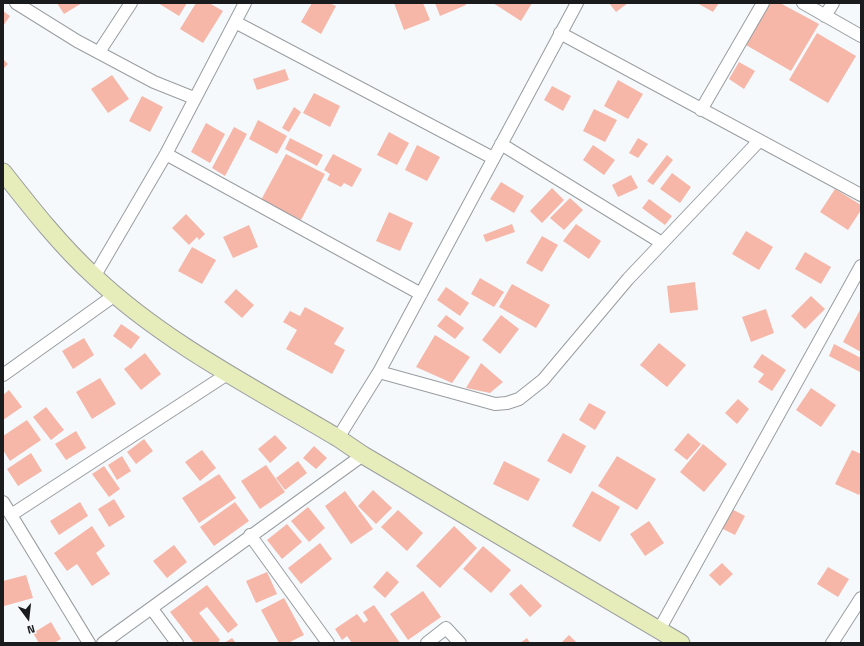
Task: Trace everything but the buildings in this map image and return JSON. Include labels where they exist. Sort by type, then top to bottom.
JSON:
[{"type":"street","points":[[16,3],[77,41],[154,82],[194,98]]},
{"type":"street","points":[[99,52],[130,3]]},
{"type":"street","points":[[94,277],[166,154],[245,3]]},
{"type":"street","points":[[338,438],[379,372],[577,3]]},
{"type":"street","points":[[701,110],[763,3]]},
{"type":"street","points":[[803,3],[861,36]]},
{"type":"street","points":[[825,16],[833,3]]},
{"type":"street","points":[[234,22],[493,158]]},
{"type":"street","points":[[560,33],[861,195]]},
{"type":"street","points":[[379,372],[494,404],[507,403],[519,399],[543,380],[628,279],[759,141]]},
{"type":"street","points":[[501,144],[662,243]]},
{"type":"street","points":[[166,154],[421,294]]},
{"type":"street","points":[[3,172],[46,227],[94,277],[115,295],[178,341],[338,438],[363,455],[681,643]]},
{"type":"street","points":[[659,630],[861,266]]},
{"type":"street","points":[[3,375],[115,295]]},
{"type":"street","points":[[11,515],[229,373]]},
{"type":"street","points":[[103,643],[152,609],[250,535],[363,455]]},
{"type":"street","points":[[3,502],[89,643]]},
{"type":"street","points":[[250,535],[328,643]]},
{"type":"street","points":[[832,643],[861,598]]},
{"type":"street","points":[[152,609],[177,643]]},
{"type":"street","points":[[427,643],[446,628],[460,643]]}]
